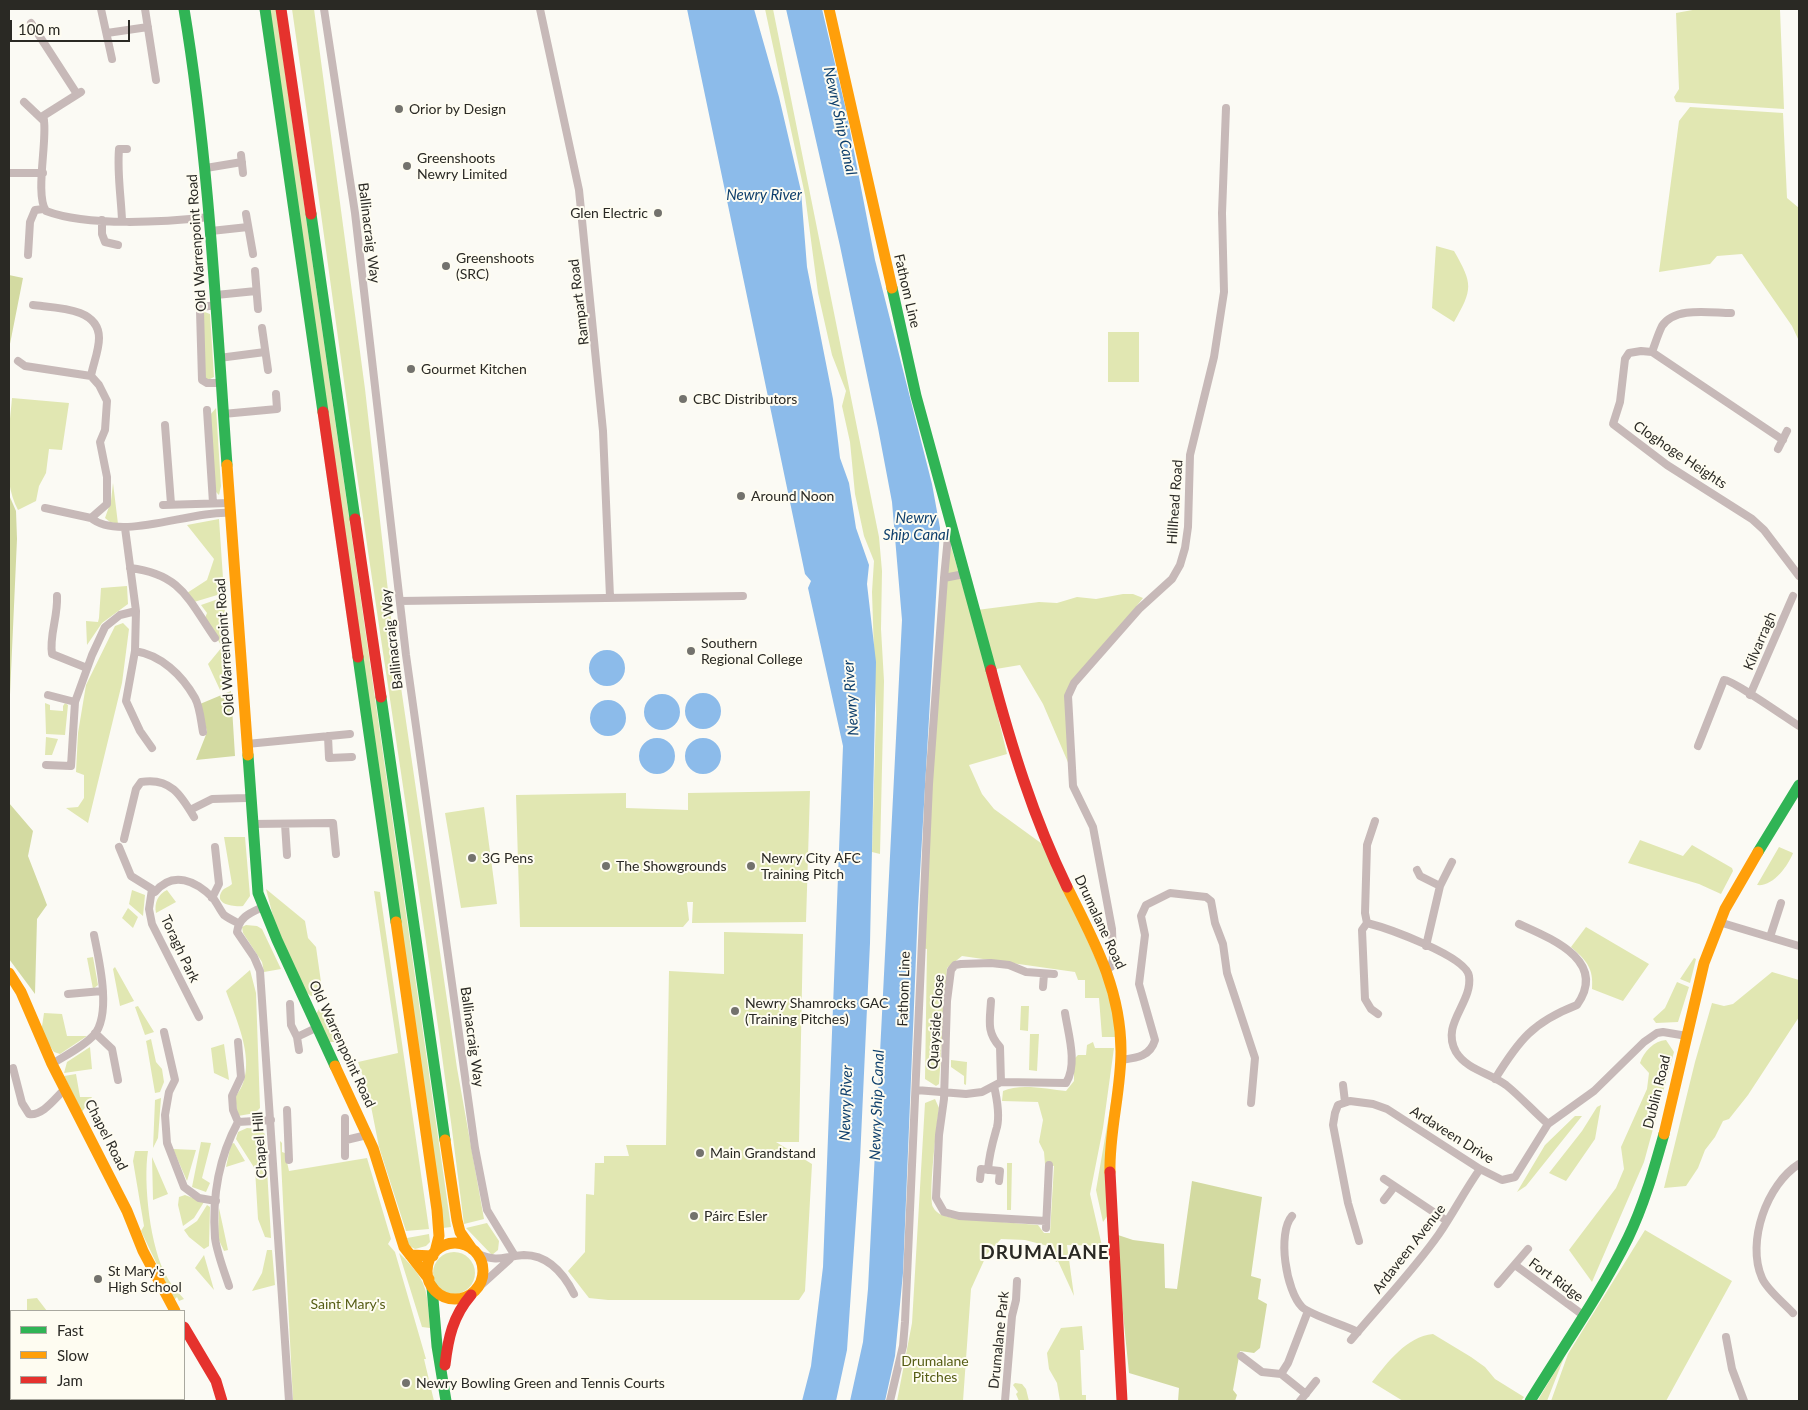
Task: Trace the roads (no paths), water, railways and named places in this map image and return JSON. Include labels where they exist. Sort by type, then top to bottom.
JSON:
[{"type":"main road","name":"Old Warrenpoint Road","points":[[184,9],[198,92],[206,168],[258,892],[263,907],[367,1135],[402,1242],[431,1283]]},
{"type":"main road","points":[[265,9],[437,1210],[439,1236],[428,1270],[446,1401]]},
{"type":"main road","points":[[281,9],[458,1220],[460,1232],[475,1252],[482,1270],[476,1290],[455,1315],[450,1328],[443,1378]]},
{"type":"main road","name":"Fathom Line","points":[[829,9],[888,276],[952,531]]},
{"type":"main road","name":"Drumalane Road","points":[[952,531],[1027,796],[1044,840],[1107,969],[1118,1012],[1121,1060],[1110,1169],[1122,1401]]},
{"type":"main road","name":"Dublin Road","points":[[1530,1401],[1609,1271],[1638,1213],[1653,1169],[1704,964],[1719,922],[1732,894],[1772,833],[1799,785]]},
{"type":"main road","name":"Chapel Road","points":[[9,973],[21,992],[52,1064],[127,1211],[143,1251],[174,1310]]},
{"type":"main road","points":[[410,1255],[434,1254],[452,1243],[466,1245],[475,1252]]},
{"type":"main road","points":[[431,1283],[437,1293],[451,1300],[458,1300],[476,1290]]},
{"type":"main road","points":[[185,1329],[216,1381],[222,1401]]},
{"type":"street","points":[[101,9],[112,59]]},
{"type":"street","points":[[146,9],[156,80]]},
{"type":"street","name":"Ballinacraig Way","points":[[324,9],[355,213],[400,602],[475,1148],[487,1210],[513,1257]]},
{"type":"street","name":"Rampart Road","points":[[540,9],[579,190],[604,431],[610,596]]},
{"type":"street","points":[[31,23],[55,62],[79,93],[50,110],[44,116],[46,144],[43,173],[44,209]]},
{"type":"street","points":[[107,33],[148,27]]},
{"type":"street","points":[[24,102],[44,120]]},
{"type":"street","name":"Hillhead Road","points":[[1107,969],[1111,966],[1113,959],[1112,929],[1093,827],[1073,786],[1068,696],[1074,684],[1139,608],[1172,579],[1180,565],[1185,548],[1188,527],[1190,455],[1212,366],[1224,292],[1222,213],[1226,108]]},
{"type":"street","points":[[122,220],[122,199],[117,168],[119,149],[127,148]]},
{"type":"street","points":[[206,168],[241,159],[243,173]]},
{"type":"street","points":[[9,173],[43,173]]},
{"type":"street","points":[[28,255],[31,216],[35,210],[44,209],[54,214],[102,220],[181,220],[210,217]]},
{"type":"street","points":[[246,214],[253,254]]},
{"type":"street","points":[[102,220],[102,234],[105,242],[118,245]]},
{"type":"street","points":[[210,231],[248,227]]},
{"type":"street","points":[[255,271],[258,309]]},
{"type":"street","points":[[222,383],[207,383],[202,380],[200,368],[200,311],[202,307],[216,300],[256,291]]},
{"type":"street","points":[[33,305],[79,312],[91,319],[97,327],[99,337],[91,376]]},
{"type":"street","points":[[1730,313],[1693,313],[1677,315],[1668,319],[1662,326],[1652,352],[1783,440]]},
{"type":"street","points":[[262,328],[268,370]]},
{"type":"street","points":[[220,358],[265,352]]},
{"type":"street","name":"Cloghoge Heights","points":[[1652,352],[1629,353],[1625,359],[1620,402],[1613,424],[1667,465],[1752,519],[1764,530],[1799,576]]},
{"type":"street","points":[[18,361],[25,366],[91,376],[99,385],[107,401],[105,430],[100,442],[109,491],[107,504],[91,518]]},
{"type":"street","points":[[223,414],[277,409],[276,394]]},
{"type":"street","points":[[207,410],[213,502]]},
{"type":"street","points":[[165,426],[168,504],[213,502],[230,508]]},
{"type":"street","points":[[1778,449],[1787,432]]},
{"type":"street","points":[[46,508],[91,518],[104,526],[125,528],[230,508]]},
{"type":"street","points":[[125,528],[136,611],[135,650],[126,701],[140,731],[152,748]]},
{"type":"street","name":"Fathom Line","points":[[890,1401],[902,1346],[905,1322],[929,784],[944,578],[948,537],[952,531]]},
{"type":"street","points":[[130,568],[161,574],[174,582],[215,638]]},
{"type":"street","points":[[944,578],[964,574]]},
{"type":"street","points":[[56,596],[58,613],[50,644],[52,654],[86,668]]},
{"type":"street","points":[[400,602],[610,596],[743,596]]},
{"type":"street","name":"Kilvarragh","points":[[1750,695],[1792,596]]},
{"type":"street","points":[[46,766],[71,766],[75,702],[86,668],[106,626],[120,615],[136,611]]},
{"type":"street","points":[[135,650],[168,664],[196,699],[203,732]]},
{"type":"street","name":"Kilvarragh","points":[[1698,746],[1724,680],[1733,682],[1799,726]]},
{"type":"street","points":[[48,696],[75,702]]},
{"type":"street","points":[[247,744],[350,734]]},
{"type":"street","points":[[328,736],[329,758],[352,757]]},
{"type":"street","points":[[124,839],[136,788],[141,782],[150,780],[177,790],[194,817]]},
{"type":"street","points":[[190,810],[212,799],[246,798],[250,796]]},
{"type":"street","points":[[1375,821],[1367,845],[1365,913],[1367,923],[1362,930],[1365,999],[1371,1009],[1378,1014]]},
{"type":"street","points":[[252,824],[333,823],[336,854]]},
{"type":"street","points":[[285,824],[287,854]]},
{"type":"street","points":[[119,847],[131,876],[155,892],[170,880],[183,878],[193,882],[212,898],[225,915],[238,923],[245,916],[263,907]]},
{"type":"street","points":[[212,898],[219,884],[215,848]]},
{"type":"street","points":[[1426,946],[1440,886],[1452,862]]},
{"type":"street","points":[[1416,870],[1420,876],[1440,886]]},
{"type":"street","name":"Toragh Park","points":[[152,889],[149,909],[152,924],[199,1017]]},
{"type":"street","points":[[1121,1060],[1139,1057],[1149,1052],[1155,1040],[1139,984],[1145,935],[1140,916],[1146,905],[1170,893],[1206,896],[1211,901],[1215,923],[1223,944],[1230,982],[1255,1058],[1251,1103]]},
{"type":"street","points":[[1770,937],[1781,903]]},
{"type":"street","points":[[1719,922],[1799,946]]},
{"type":"street","name":"Chapel Hill","points":[[238,923],[237,932],[254,957],[260,971],[289,1401]]},
{"type":"street","points":[[1367,923],[1455,959],[1469,974],[1469,989],[1455,1017],[1452,1042],[1457,1053],[1472,1067],[1506,1086],[1548,1124],[1594,1091],[1657,1033],[1669,1032],[1687,1036]]},
{"type":"street","points":[[1495,1079],[1515,1046],[1547,1018],[1577,1005],[1586,988],[1587,977],[1585,967],[1577,958],[1538,933],[1519,924]]},
{"type":"street","points":[[52,1064],[84,1044],[95,1033],[100,1022],[102,977],[94,935]]},
{"type":"street","name":"Quayside Close","points":[[1049,1165],[1046,1224],[960,1216],[944,1212],[936,1198],[938,1134],[944,1093],[947,1001],[951,970],[955,965],[991,963],[1009,965],[1026,972],[1054,974]]},
{"type":"street","points":[[1043,987],[1044,974]]},
{"type":"street","points":[[68,994],[102,991]]},
{"type":"street","points":[[988,1170],[992,1136],[997,1126],[997,1084],[1000,1047],[992,1038],[990,1031],[991,1001]]},
{"type":"street","points":[[290,1004],[291,1025],[297,1037],[299,1050]]},
{"type":"street","points":[[916,1090],[966,1094],[997,1084],[1066,1083],[1071,1076],[1071,1065],[1065,1013]]},
{"type":"street","points":[[297,1037],[318,1027]]},
{"type":"street","points":[[164,1032],[175,1080],[169,1092],[165,1115],[170,1152],[180,1180],[190,1193],[199,1198],[216,1201]]},
{"type":"street","points":[[95,1033],[112,1048],[118,1080]]},
{"type":"street","points":[[229,1286],[215,1238],[216,1201],[218,1176],[224,1152],[238,1122],[233,1110],[232,1096],[241,1077],[238,1042]]},
{"type":"street","points":[[13,1068],[22,1104],[29,1114],[35,1115],[41,1112],[66,1089]]},
{"type":"street","points":[[1343,1086],[1345,1102],[1338,1105],[1333,1125],[1348,1203],[1359,1241]]},
{"type":"street","name":"Ardaveen Drive","points":[[1345,1102],[1373,1104],[1387,1109],[1502,1180],[1515,1176],[1548,1124]]},
{"type":"street","name":"Chapel Hill","points":[[287,1110],[288,1160]]},
{"type":"street","points":[[345,1118],[346,1156]]},
{"type":"street","points":[[238,1122],[271,1120]]},
{"type":"street","points":[[346,1140],[367,1135]]},
{"type":"street","points":[[272,1136],[288,1136]]},
{"type":"street","points":[[1793,1313],[1762,1279],[1757,1260],[1758,1228],[1771,1197],[1789,1170],[1799,1164]]},
{"type":"street","name":"Ardaveen Avenue","points":[[1351,1340],[1448,1221],[1462,1194],[1480,1168]]},
{"type":"street","points":[[980,1179],[981,1169],[1000,1171],[999,1181]]},
{"type":"street","points":[[1384,1179],[1448,1221]]},
{"type":"street","points":[[1384,1200],[1394,1187]]},
{"type":"street","points":[[1292,1216],[1284,1229],[1286,1264],[1296,1298],[1308,1311],[1358,1332]]},
{"type":"street","name":"Fort Ridge","points":[[1498,1284],[1528,1249]]},
{"type":"street","points":[[475,1252],[495,1260],[532,1256],[552,1266],[568,1281],[574,1294]]},
{"type":"street","points":[[476,1290],[513,1257]]},
{"type":"street","name":"Fort Ridge","points":[[1514,1265],[1583,1316]]},
{"type":"street","name":"Drumalane Park","points":[[1005,1401],[1017,1280]]},
{"type":"street","points":[[1281,1374],[1288,1363],[1308,1311]]},
{"type":"street","points":[[1726,1337],[1732,1369],[1744,1401]]},
{"type":"street","points":[[1241,1356],[1262,1372],[1281,1374],[1306,1394]]},
{"type":"street","points":[[1300,1401],[1316,1382]]},
{"type":"water","name":"Newry River","points":[[687,9],[754,9],[779,97],[801,191],[807,267],[833,399],[840,458],[849,483],[856,528],[869,565],[867,584],[876,662],[870,943],[860,1160],[847,1350],[836,1401],[802,1401],[811,1366],[823,1267],[843,746],[808,588],[811,581],[805,574]]},
{"type":"water","name":"Newry Ship Canal","points":[[786,9],[822,9],[846,110],[875,260],[932,484],[940,528],[918,908],[903,1273],[895,1356],[885,1401],[850,1401],[863,1342],[868,1289],[902,620],[892,502],[878,428],[840,246]]},
{"type":"water","points":[[607,650],[614,651],[620,655],[624,661],[624,675],[620,681],[614,685],[607,686],[600,685],[594,681],[590,675],[589,668],[590,661],[594,655],[600,651]]},
{"type":"water","points":[[703,693],[710,694],[716,698],[720,704],[720,718],[716,724],[710,728],[703,729],[696,728],[690,724],[686,718],[685,711],[686,704],[690,698],[696,694]]},
{"type":"water","points":[[662,694],[669,695],[675,699],[679,705],[679,719],[675,725],[669,729],[662,730],[655,729],[649,725],[645,719],[644,712],[645,705],[649,699],[655,695]]},
{"type":"water","points":[[608,700],[615,701],[621,705],[625,711],[625,725],[621,731],[615,735],[608,736],[601,735],[595,731],[591,725],[590,718],[591,711],[595,705],[601,701]]},
{"type":"water","points":[[657,738],[664,739],[670,743],[674,749],[674,763],[670,769],[664,773],[657,774],[650,773],[644,769],[640,763],[639,756],[640,749],[644,743],[650,739]]},
{"type":"water","points":[[703,738],[710,739],[716,743],[720,749],[720,763],[716,769],[710,773],[703,774],[696,773],[690,769],[686,763],[685,756],[686,749],[690,743],[696,739]]},
{"type":"place","name":"Orior by Design","points":[[399,109]]},
{"type":"place","name":"Greenshoots Newry Limited","points":[[407,166]]},
{"type":"place","name":"Glen Electric","points":[[658,213]]},
{"type":"place","name":"Greenshoots (SRC)","points":[[446,266]]},
{"type":"place","name":"Gourmet Kitchen","points":[[411,369]]},
{"type":"place","name":"CBC Distributors","points":[[683,399]]},
{"type":"place","name":"Around Noon","points":[[741,496]]},
{"type":"place","name":"Southern Regional College","points":[[691,651]]},
{"type":"place","name":"3G Pens","points":[[472,858]]},
{"type":"place","name":"The Showgrounds","points":[[606,866]]},
{"type":"place","name":"Newry City AFC Training Pitch","points":[[751,866]]},
{"type":"place","name":"Newry Shamrocks GAC (Training Pitches)","points":[[735,1011]]},
{"type":"place","name":"Main Grandstand","points":[[700,1153]]},
{"type":"place","name":"Páirc Esler","points":[[694,1216]]},
{"type":"place","name":"St Mary's High School","points":[[98,1279]]},
{"type":"place","name":"Newry Bowling Green and Tennis Courts","points":[[406,1383]]},
{"type":"district","name":"DRUMALANE","points":[[1045,1253]]},
{"type":"park label","name":"Saint Mary's","points":[[348,1304]]},
{"type":"park label","name":"Drumalane Pitches","points":[[935,1369]]}]
